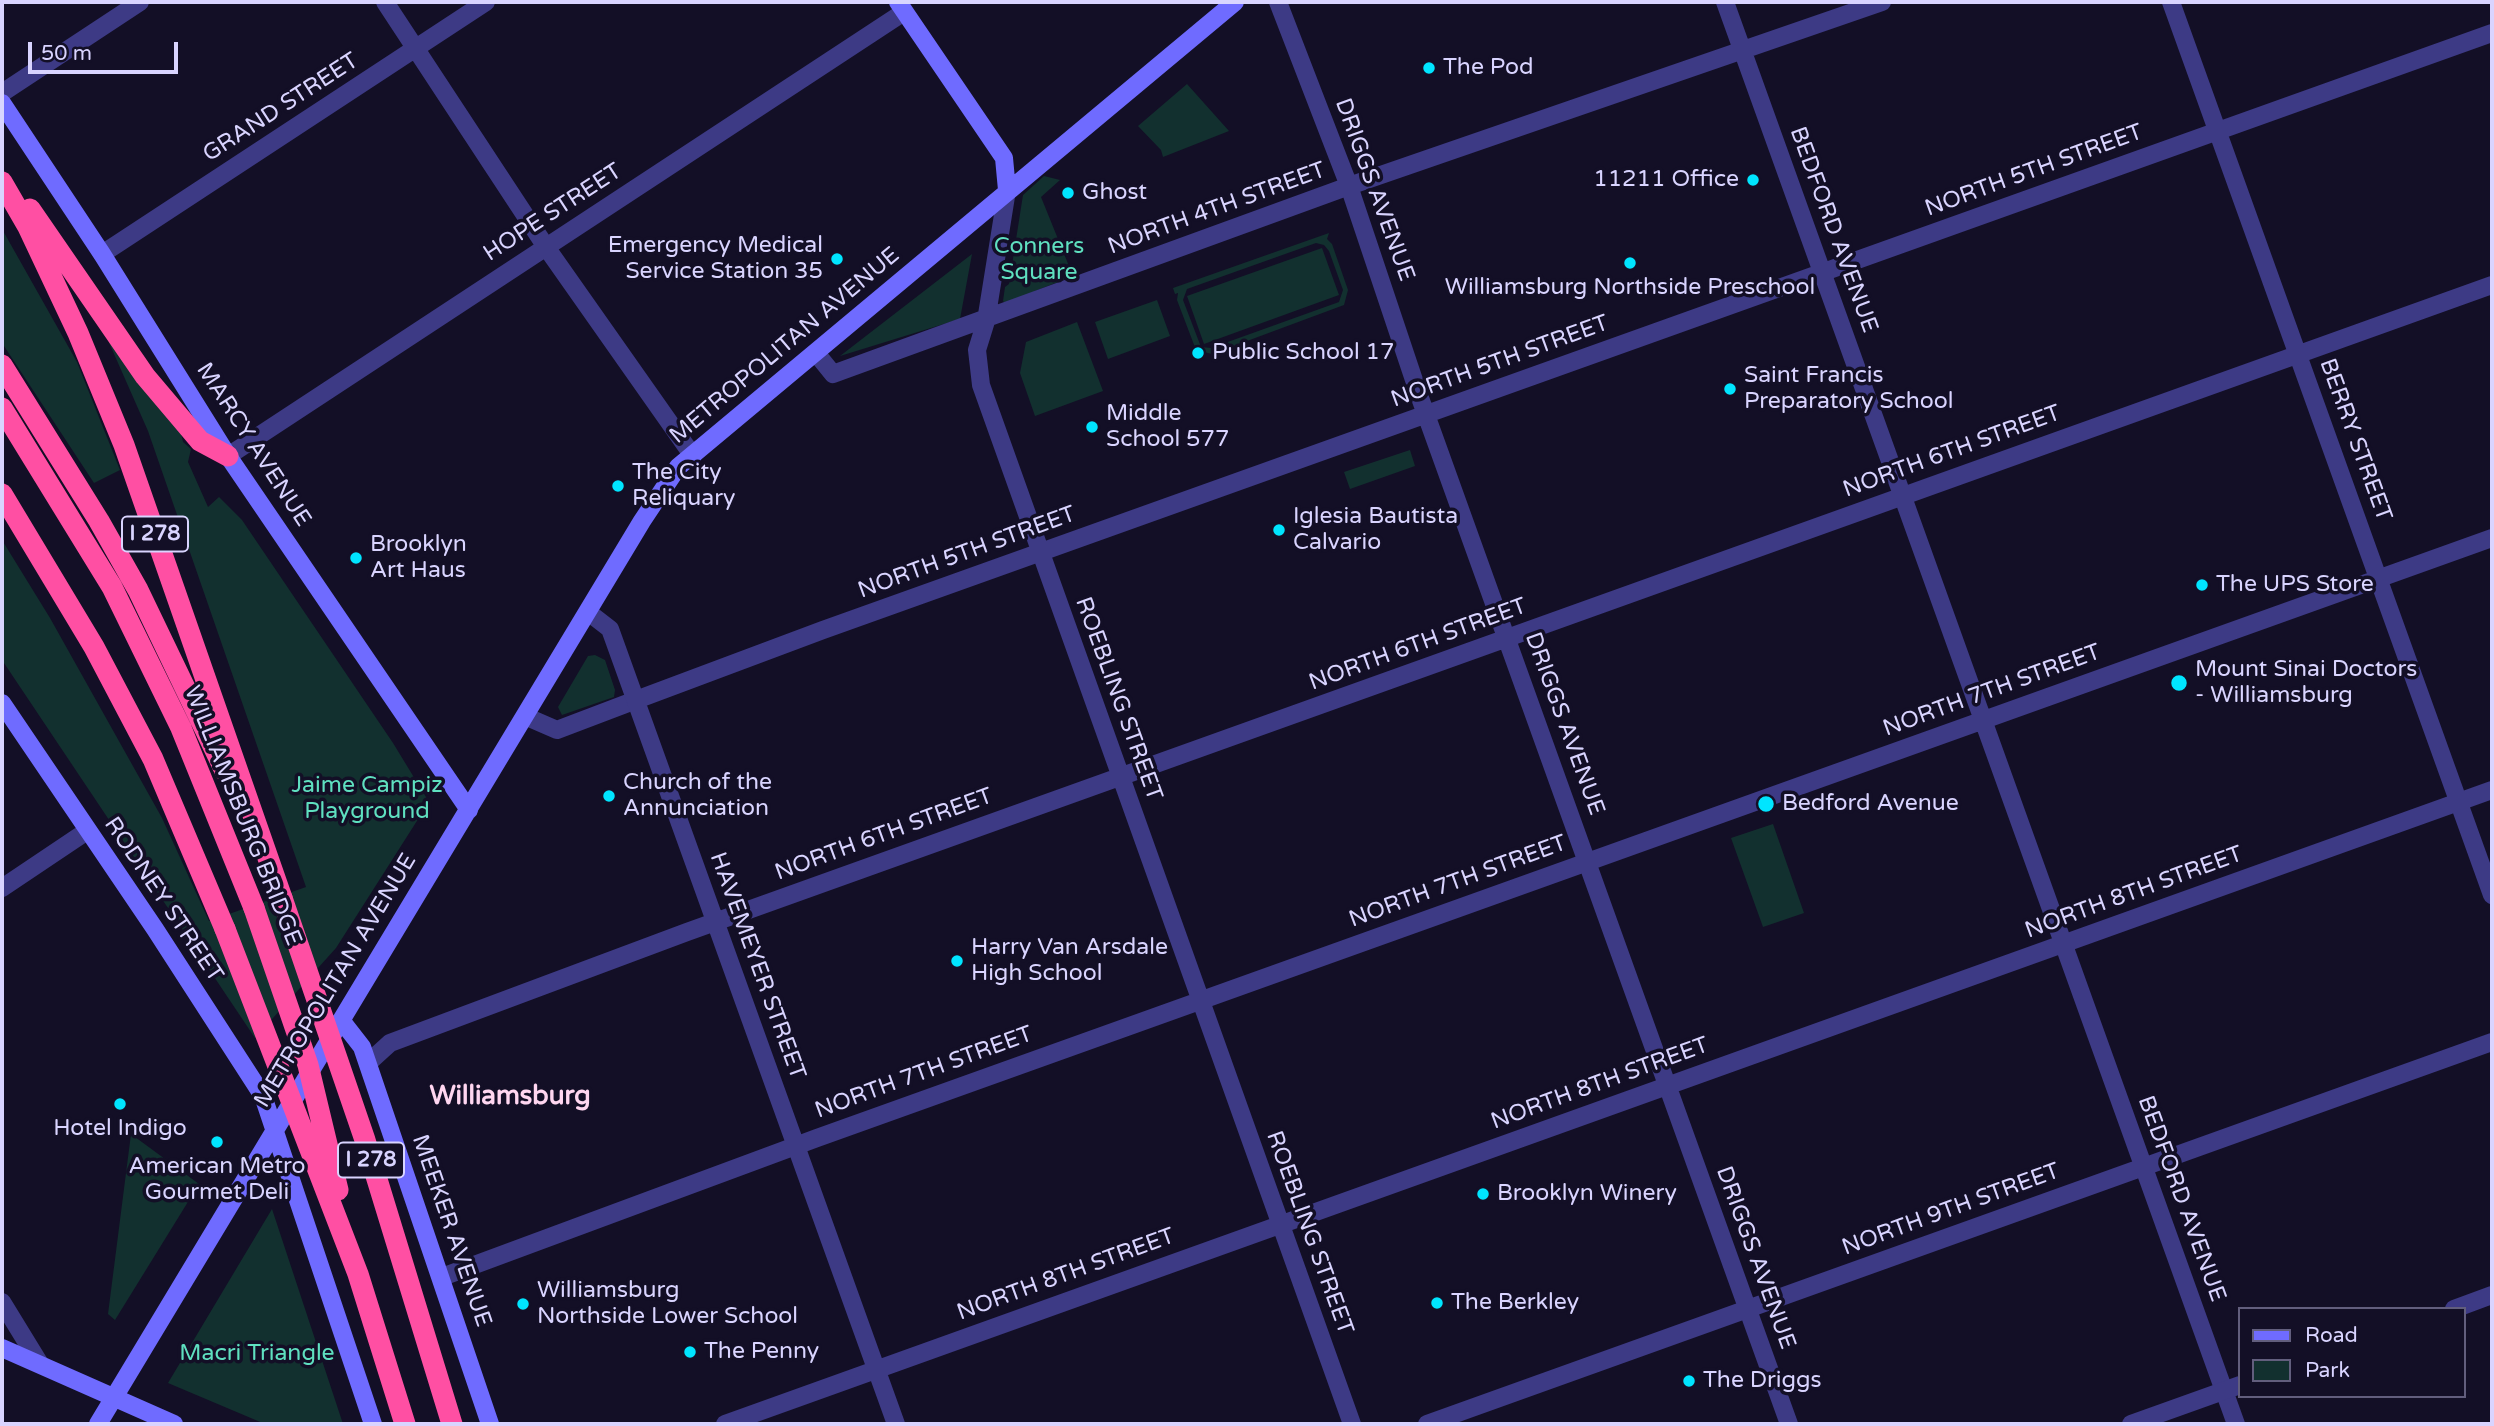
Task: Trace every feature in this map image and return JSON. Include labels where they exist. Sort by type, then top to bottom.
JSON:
[{"type":"highway","points":[[2,172],[56,244],[145,376],[200,441],[228,457]]},
{"type":"highway","name":"I 278","points":[[2,181],[28,227],[72,322],[124,445],[365,1140],[452,1424]]},
{"type":"highway","name":"WILLIAMSBURG BRIDGE","points":[[2,365],[99,521],[138,590],[193,699],[282,898]]},
{"type":"highway","name":"WILLIAMSBURG BRIDGE","points":[[2,408],[112,587],[181,728],[254,908],[308,1065],[358,1274]]},
{"type":"highway","name":"I 278","points":[[2,494],[93,647],[153,759],[226,929],[358,1274],[405,1424]]},
{"type":"main road","name":"METROPOLITAN AVENUE","points":[[98,1424],[273,1131],[671,478],[693,456],[1007,190],[1235,2]]},
{"type":"main road","name":"ROEBLING STREET","points":[[901,7],[1004,158],[1007,190]]},
{"type":"main road","name":"MARCY AVENUE","points":[[2,103],[102,254],[228,457],[470,810]]},
{"type":"main road","name":"RODNEY STREET","points":[[2,703],[155,929],[262,1096],[273,1131]]},
{"type":"main road","name":"MEEKER AVENUE","points":[[341,1020],[362,1047],[368,1063],[490,1424]]},
{"type":"main road","points":[[273,1131],[373,1424]]},
{"type":"main road","points":[[2,1348],[174,1424]]},
{"type":"street","points":[[2,93],[140,2]]},
{"type":"street","points":[[385,2],[546,247],[693,456]]},
{"type":"street","name":"GRAND STREET","points":[[102,254],[486,2]]},
{"type":"street","name":"DRIGGS AVENUE","points":[[1278,2],[1349,187],[1426,415],[1789,1424]]},
{"type":"street","name":"BEDFORD AVENUE","points":[[1725,2],[2143,1168],[2232,1388],[2236,1424]]},
{"type":"street","name":"NORTH 4TH STREET","points":[[816,353],[833,374],[986,321],[1349,187],[1882,2]]},
{"type":"street","name":"BERRY STREET","points":[[2171,2],[2492,895]]},
{"type":"street","name":"HOPE STREET","points":[[228,457],[546,247],[901,7]]},
{"type":"street","name":"NORTH 5TH STREET","points":[[527,717],[557,730],[1039,554],[2492,33]]},
{"type":"street","name":"ROEBLING STREET","points":[[1007,190],[986,321],[977,350],[981,385],[1039,554],[1352,1424]]},
{"type":"street","name":"NORTH 6TH STREET","points":[[368,1063],[390,1043],[715,922],[2492,285]]},
{"type":"street","name":"NORTH 7TH STREET","points":[[442,1277],[795,1146],[2492,538]]},
{"type":"street","name":"HAVEMEYER STREET","points":[[588,612],[610,629],[896,1424]]},
{"type":"street","name":"NORTH 8TH STREET","points":[[724,1424],[2492,790]]},
{"type":"street","points":[[2,888],[87,831]]},
{"type":"street","name":"NORTH 9TH STREET","points":[[1427,1424],[2492,1042]]},
{"type":"street","points":[[2459,1307],[2492,1295]]},
{"type":"street","points":[[2,1302],[40,1364]]},
{"type":"street","points":[[2131,1424],[2232,1388]]},
{"type":"green space","points":[[1187,84],[1229,131],[1163,157],[1161,150],[1138,126]]},
{"type":"green space","name":"Conners Square","points":[[1044,176],[1060,180],[1041,197],[1073,276],[1007,306],[1003,301],[1005,287],[1009,284],[1023,195]]},
{"type":"green space","points":[[2,229],[77,362],[120,470],[94,483],[2,343]]},
{"type":"green space","points":[[1329,233],[1327,239],[1332,244],[1348,290],[1344,305],[1212,354],[1196,350],[1177,300],[1178,293],[1175,294],[1173,288]],"holes":[[[1316,243],[1324,245],[1329,251],[1343,290],[1339,302],[1211,348],[1201,347],[1183,300],[1187,289]]]},
{"type":"green space","points":[[1322,248],[1339,295],[1204,344],[1187,296]]},
{"type":"green space","points":[[972,254],[960,319],[840,356]]},
{"type":"green space","points":[[1157,300],[1170,336],[1108,359],[1095,322]]},
{"type":"green space","points":[[1077,322],[1103,391],[1035,416],[1020,373],[1026,342]]},
{"type":"green space","name":"Jaime Campiz Playground","points":[[107,338],[180,428],[183,442],[191,449],[188,462],[208,507],[219,497],[242,520],[393,743],[429,802],[336,948],[255,1038],[2,660],[2,540],[50,618],[162,818],[209,921],[306,887],[148,431]]},
{"type":"green space","points":[[1410,450],[1415,466],[1350,489],[1344,472]]},
{"type":"green space","points":[[595,655],[605,660],[615,690],[614,697],[562,715],[558,707],[588,656]]},
{"type":"green space","points":[[1773,824],[1804,913],[1763,927],[1731,838]]},
{"type":"green space","points":[[131,1134],[199,1184],[115,1320],[108,1314]]},
{"type":"green space","name":"Macri Triangle","points":[[272,1209],[343,1424],[265,1424],[168,1383]]},
{"type":"place","name":"The Pod","points":[[1429,68]]},
{"type":"place","name":"11211 Office","points":[[1753,180]]},
{"type":"place","name":"Ghost","points":[[1068,193]]},
{"type":"place","name":"Emergency Medical Service Station 35","points":[[837,259]]},
{"type":"place","name":"Williamsburg Northside Preschool","points":[[1630,263]]},
{"type":"place","name":"Public School 17","points":[[1198,353]]},
{"type":"place","name":"Saint Francis Preparatory School","points":[[1730,389]]},
{"type":"place","name":"Middle School 577","points":[[1092,427]]},
{"type":"place","name":"The City Reliquary","points":[[618,486]]},
{"type":"place","name":"Iglesia Bautista Calvario","points":[[1279,530]]},
{"type":"place","name":"Brooklyn Art Haus","points":[[356,558]]},
{"type":"place","name":"The UPS Store","points":[[2202,585]]},
{"type":"place","name":"Mount Sinai Doctors - Williamsburg","points":[[2179,683]]},
{"type":"place","name":"Church of the Annunciation","points":[[609,796]]},
{"type":"place","name":"Bedford Avenue","points":[[1766,804]]},
{"type":"place","name":"Harry Van Arsdale High School","points":[[957,961]]},
{"type":"place","name":"Hotel Indigo","points":[[120,1104]]},
{"type":"place","name":"American Metro Gourmet Deli","points":[[217,1142]]},
{"type":"place","name":"Brooklyn Winery","points":[[1483,1194]]},
{"type":"place","name":"The Berkley","points":[[1437,1303]]},
{"type":"place","name":"Williamsburg Northside Lower School","points":[[523,1304]]},
{"type":"place","name":"The Penny","points":[[690,1352]]},
{"type":"place","name":"The Driggs","points":[[1689,1381]]},
{"type":"district","name":"Williamsburg","points":[[510,1097]]}]
